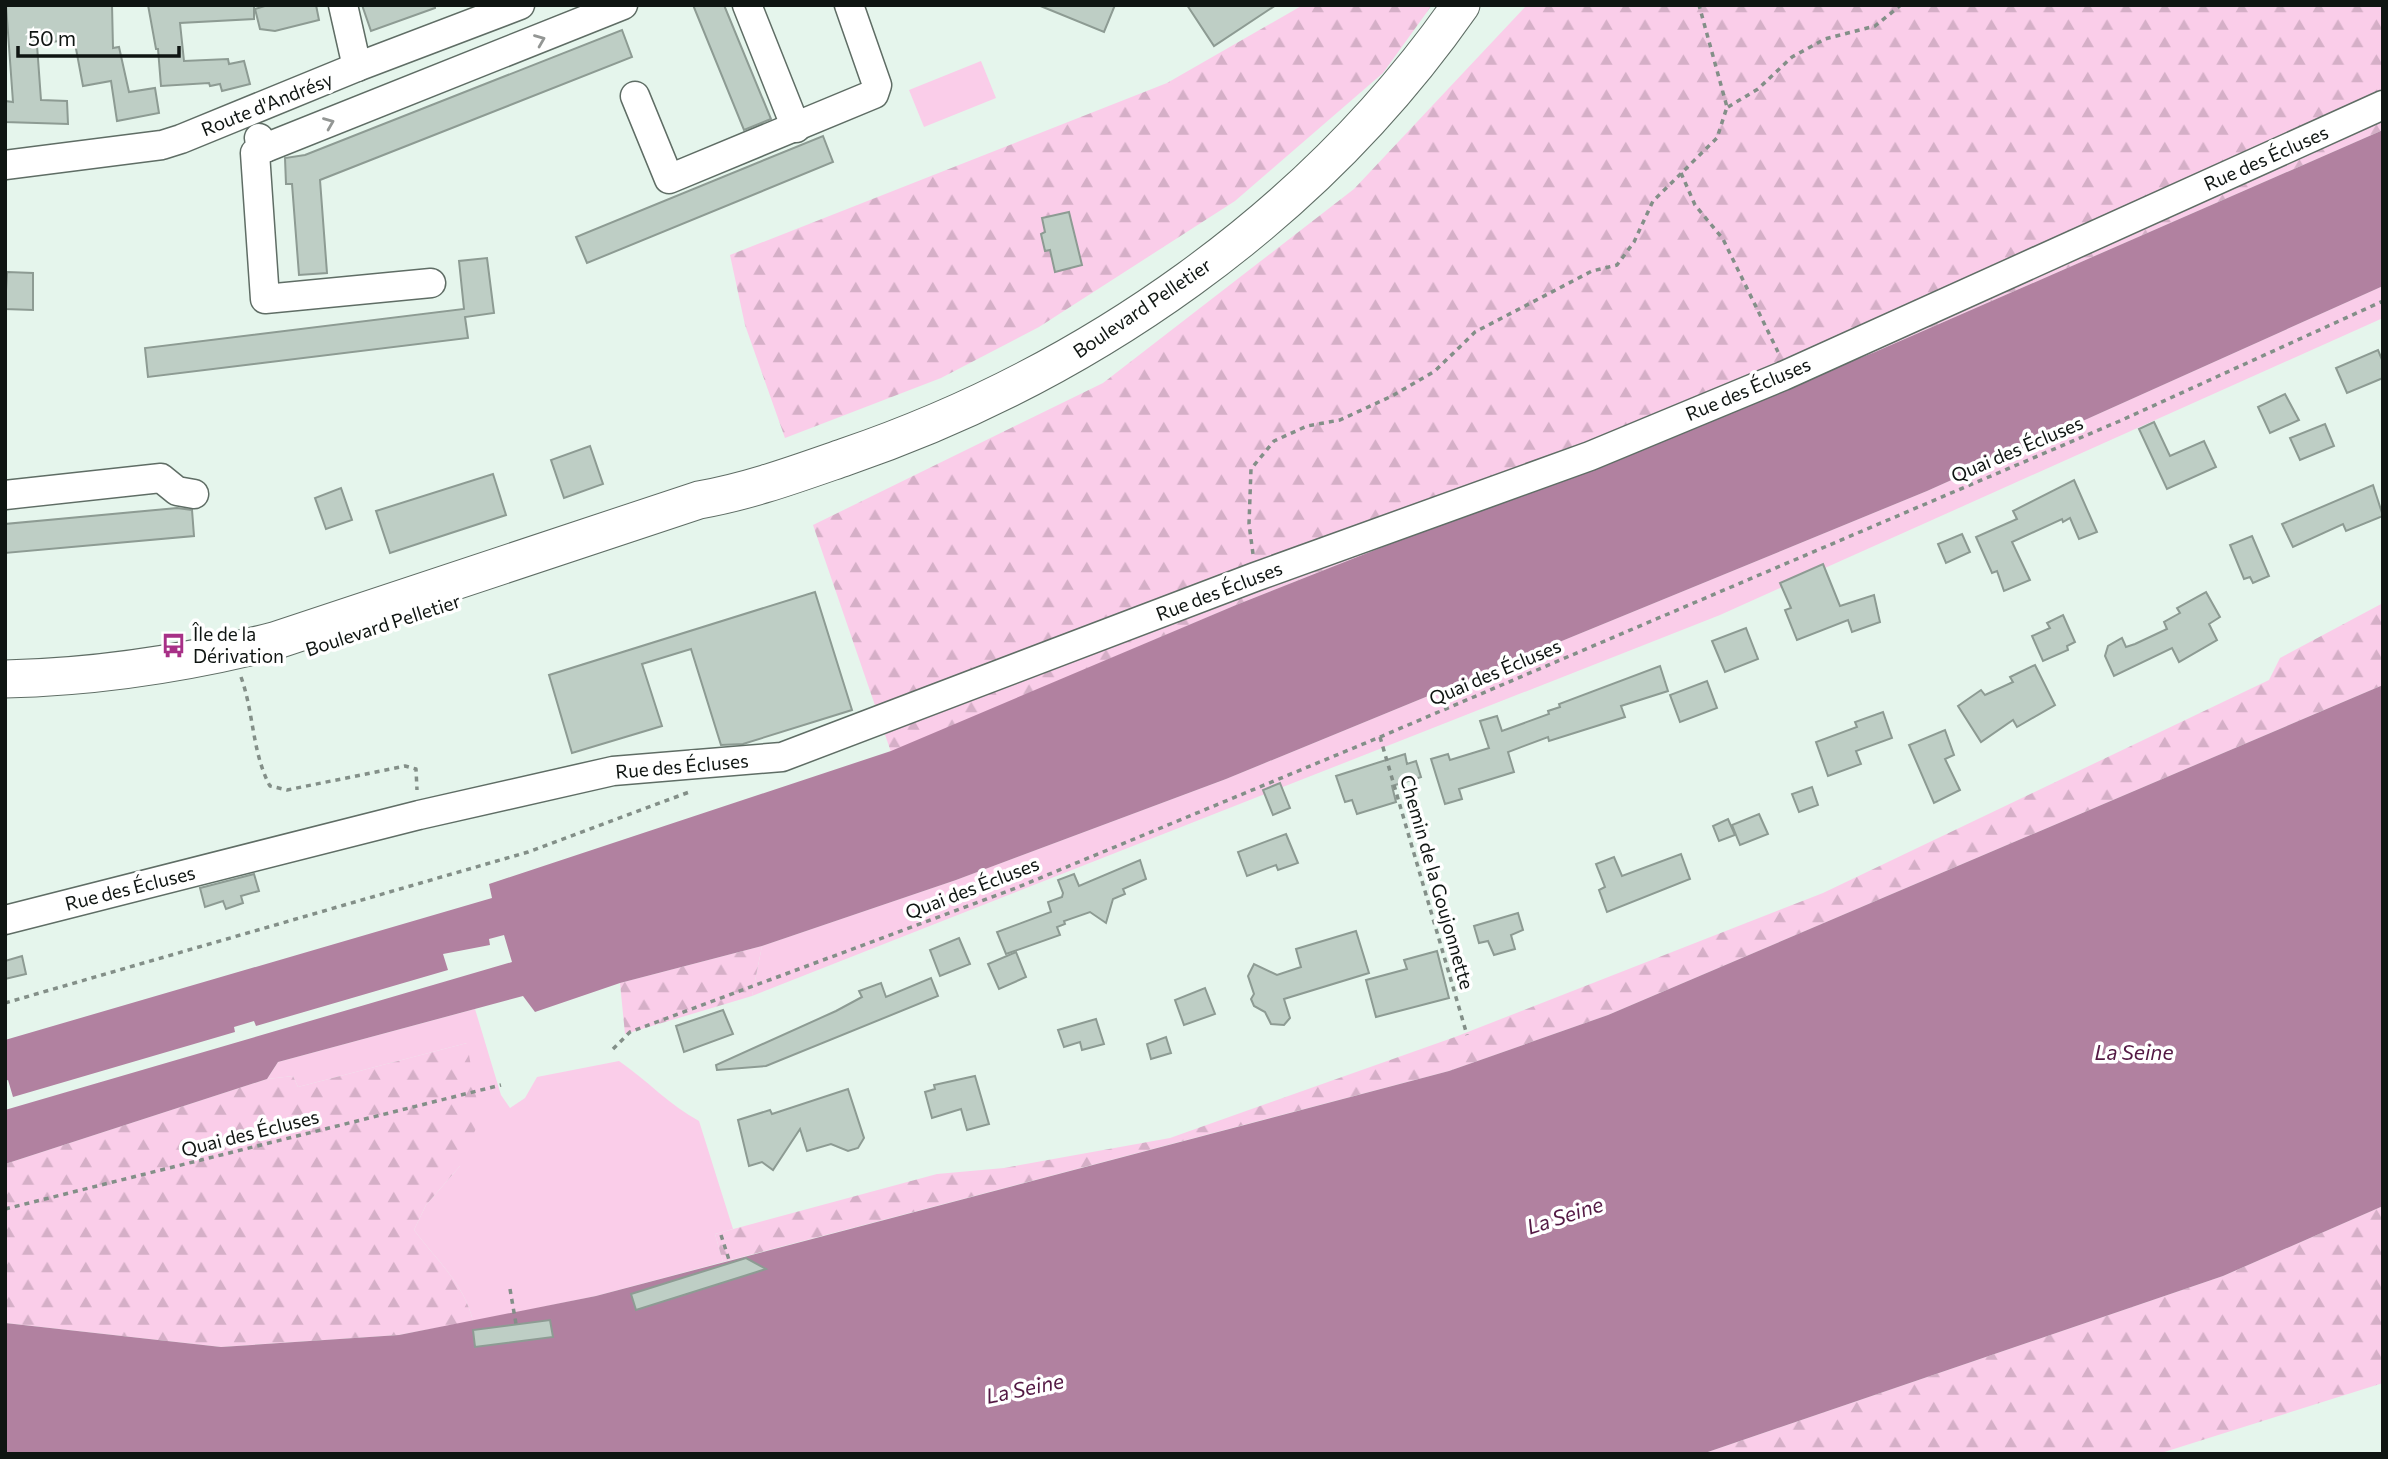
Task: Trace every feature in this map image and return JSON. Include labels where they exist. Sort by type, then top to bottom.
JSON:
[{"type":"main road","name":"Boulevard Pelletier","points":[[5,679],[119,670],[247,648],[699,499],[742,493],[901,438],[962,413],[1050,368],[1163,298],[1244,237],[1340,149],[1392,94],[1461,5]]},
{"type":"main road","name":"Boulevard Pelletier","points":[[5,691],[121,681],[237,665],[302,651],[637,541],[705,515],[742,493]]},
{"type":"street","points":[[343,5],[357,67]]},
{"type":"street","name":"Route d'Andrésy","points":[[5,165],[162,145],[520,5]]},
{"type":"street","points":[[431,283],[265,299],[255,153],[624,5]]},
{"type":"street","points":[[747,5],[796,128]]},
{"type":"street","points":[[635,96],[670,179],[796,128],[874,94],[877,85],[849,5]]},
{"type":"street","name":"Rue des Écluses","points":[[5,920],[419,814],[613,771],[782,757],[1255,577],[1590,456],[1792,372],[2383,105]]},
{"type":"street","points":[[250,112],[265,148]]},
{"type":"street","points":[[5,495],[161,478],[177,491],[194,494]]},
{"type":"path","points":[[1255,577],[1249,524],[1251,469],[1274,441],[1307,426],[1340,420],[1392,396],[1435,371],[1475,332],[1592,271],[1618,265],[1634,243],[1653,201],[1717,138],[1727,107],[1699,5]]},
{"type":"path","points":[[1727,107],[1758,89],[1792,57],[1825,39],[1875,26],[1900,5]]},
{"type":"path","points":[[1681,173],[1695,205],[1723,239],[1781,358],[1792,372]]},
{"type":"path","name":"Quai des Écluses","points":[[613,1049],[630,1032],[1016,888],[1380,737],[2122,420],[2383,301]]},
{"type":"path","points":[[237,665],[248,695],[259,759],[271,786],[287,790],[405,766],[416,769],[419,814]]},
{"type":"path","name":"Chemin de la Goujonnette","points":[[1380,737],[1467,1035]]},
{"type":"path","points":[[5,1003],[528,852],[693,790]]},
{"type":"path","name":"Quai des Écluses","points":[[5,1209],[501,1085]]},
{"type":"path","points":[[721,1235],[730,1263]]},
{"type":"path","points":[[510,1289],[516,1324]]},
{"type":"green space","points":[[1303,5],[1432,5],[1383,73],[1235,201],[1039,327],[941,378],[785,438],[745,325],[730,255],[1167,83]]},
{"type":"green space","points":[[1527,5],[2383,5],[2383,130],[1875,352],[1236,605],[891,752],[813,525],[1103,383],[1354,189]]},
{"type":"green space","points":[[981,61],[996,98],[924,127],[909,90]]},
{"type":"green space","points":[[2383,286],[2383,318],[1720,615],[752,996],[762,946],[956,880],[1226,779],[1927,491]]},
{"type":"green space","points":[[2383,603],[2383,685],[1608,1015],[1449,1071],[723,1262],[715,1234],[937,1174],[1004,1168],[1170,1138],[1455,1037],[1823,893],[2269,680],[2280,658]]},
{"type":"green space","points":[[762,946],[752,996],[625,1034],[620,983]]},
{"type":"green space","points":[[475,1009],[501,1095],[510,1108],[525,1098],[537,1077],[619,1061],[678,1108],[699,1121],[733,1229],[715,1234],[723,1262],[596,1296],[473,1321],[456,1283],[414,1230],[426,1205],[460,1166],[467,1043],[298,1087],[293,1076],[267,1079],[278,1062]]},
{"type":"green space","points":[[467,1043],[480,1119],[460,1166],[426,1205],[414,1230],[456,1283],[473,1321],[399,1335],[221,1347],[5,1323],[5,1164],[267,1079],[293,1076],[298,1087]]},
{"type":"green space","points":[[2383,1206],[2383,1383],[2158,1454],[1702,1454],[2223,1276]]},
{"type":"water","points":[[2383,130],[2383,286],[1927,491],[1226,779],[956,880],[762,946],[620,983],[535,1012],[523,996],[278,1062],[267,1079],[5,1164],[5,1110],[512,962],[504,935],[489,939],[490,945],[443,954],[448,970],[256,1026],[254,1021],[234,1027],[235,1032],[13,1097],[8,1080],[5,1081],[5,1040],[492,898],[489,884],[891,751],[1236,605],[1875,352]]},
{"type":"water","name":"La Seine","points":[[2383,685],[2383,1206],[2223,1276],[1702,1454],[5,1454],[5,1323],[221,1347],[399,1335],[596,1296],[1449,1071],[1608,1015]]},
{"type":"building","points":[[6,5],[112,5],[113,48],[119,47],[129,92],[155,88],[159,113],[117,121],[111,81],[83,86],[74,38],[37,45],[41,100],[67,101],[68,124],[5,122],[5,101],[13,102]]},
{"type":"building","points":[[148,5],[254,5],[254,19],[180,23],[184,61],[228,59],[229,64],[244,61],[250,84],[222,91],[220,84],[210,86],[209,83],[161,86],[158,49]]},
{"type":"building","points":[[268,5],[316,5],[319,20],[275,31],[260,29],[255,9]]},
{"type":"building","points":[[362,5],[435,5],[435,8],[371,31]]},
{"type":"building","points":[[693,5],[724,5],[771,119],[744,130]]},
{"type":"building","points":[[1038,5],[1115,5],[1104,32]]},
{"type":"building","points":[[1187,5],[1276,5],[1214,46]]},
{"type":"building","points":[[622,30],[632,57],[320,180],[327,273],[299,275],[292,184],[286,184],[285,158],[305,155]]},
{"type":"building","points":[[823,136],[833,162],[587,263],[576,237]]},
{"type":"building","points":[[1069,212],[1082,265],[1055,272],[1050,250],[1045,251],[1041,234],[1045,232],[1042,218]]},
{"type":"building","points":[[487,258],[494,313],[465,317],[468,338],[148,377],[145,348],[464,309],[459,261]]},
{"type":"building","points":[[7,272],[33,273],[33,310],[5,309]]},
{"type":"building","points":[[2378,350],[2383,362],[2383,378],[2347,393],[2336,368]]},
{"type":"building","points":[[2285,394],[2299,420],[2270,433],[2258,407]]},
{"type":"building","points":[[2154,422],[2170,456],[2204,441],[2216,467],[2167,489],[2139,429]]},
{"type":"building","points":[[2325,424],[2334,446],[2300,460],[2290,438]]},
{"type":"building","points":[[590,446],[603,484],[564,498],[551,460]]},
{"type":"building","points":[[493,474],[506,515],[390,553],[376,511]]},
{"type":"building","points":[[2074,480],[2097,532],[2079,539],[2070,518],[2063,522],[2062,519],[2012,542],[2030,580],[2004,591],[1997,571],[1992,573],[1976,537],[2017,519],[2013,511]]},
{"type":"building","points":[[2373,485],[2383,516],[2346,531],[2343,524],[2293,547],[2282,524]]},
{"type":"building","points":[[341,488],[352,520],[326,529],[315,498]]},
{"type":"building","points":[[177,508],[192,510],[194,536],[5,553],[5,524]]},
{"type":"building","points":[[1962,534],[1970,552],[1946,563],[1938,544]]},
{"type":"building","points":[[2252,536],[2269,576],[2253,583],[2250,577],[2244,579],[2230,545]]},
{"type":"building","points":[[1823,564],[1840,606],[1874,595],[1880,622],[1852,632],[1848,620],[1797,640],[1785,610],[1791,608],[1780,583]]},
{"type":"building","points":[[815,592],[852,710],[743,744],[721,745],[691,649],[642,664],[662,726],[572,753],[549,675]]},
{"type":"building","points":[[2206,592],[2220,617],[2209,624],[2217,640],[2179,662],[2172,648],[2114,676],[2105,656],[2108,646],[2122,638],[2126,647],[2167,629],[2164,622],[2180,613],[2177,608]]},
{"type":"building","points":[[2063,615],[2075,642],[2067,646],[2068,650],[2043,661],[2032,636],[2050,628],[2047,623]]},
{"type":"building","points":[[1746,628],[1758,659],[1725,672],[1712,641]]},
{"type":"building","points":[[2035,665],[2055,705],[2017,727],[2013,720],[1981,742],[1958,706],[1981,690],[1985,695],[2013,682],[2010,677]]},
{"type":"building","points":[[1660,666],[1668,691],[1621,706],[1625,717],[1549,741],[1548,737],[1508,752],[1514,772],[1459,789],[1462,799],[1445,804],[1431,759],[1448,754],[1450,760],[1489,748],[1480,721],[1497,716],[1502,731],[1549,714],[1548,711],[1560,707],[1559,704]]},
{"type":"building","points":[[1707,681],[1717,708],[1680,722],[1670,695]]},
{"type":"building","points":[[1883,712],[1892,738],[1856,751],[1861,764],[1828,776],[1816,742],[1857,727],[1855,722]]},
{"type":"building","points":[[1945,730],[1954,755],[1945,759],[1960,790],[1934,803],[1909,745]]},
{"type":"building","points":[[1405,754],[1407,764],[1416,761],[1421,777],[1392,786],[1396,802],[1357,814],[1352,800],[1345,802],[1336,776]]},
{"type":"building","points":[[1280,783],[1290,808],[1273,815],[1263,790]]},
{"type":"building","points":[[1812,787],[1818,805],[1799,812],[1792,794]]},
{"type":"building","points":[[1759,814],[1768,834],[1740,845],[1732,825]]},
{"type":"building","points":[[1728,819],[1735,835],[1719,841],[1713,826]]},
{"type":"building","points":[[1286,834],[1298,863],[1278,870],[1276,865],[1247,876],[1238,852]]},
{"type":"building","points":[[1681,854],[1690,879],[1607,912],[1599,890],[1605,887],[1596,864],[1614,857],[1622,876]]},
{"type":"building","points":[[1140,860],[1146,879],[1123,889],[1125,894],[1113,899],[1106,923],[1090,912],[1064,921],[1065,924],[1057,927],[1060,935],[1006,954],[997,932],[1051,912],[1048,902],[1062,897],[1063,893],[1058,880],[1074,874],[1079,886]]},
{"type":"building","points":[[254,874],[259,891],[241,896],[243,903],[226,909],[223,901],[205,907],[200,888]]},
{"type":"building","points":[[1518,913],[1523,930],[1511,935],[1515,949],[1494,955],[1488,941],[1479,943],[1474,926]]},
{"type":"building","points":[[1356,931],[1369,973],[1284,999],[1290,1018],[1284,1025],[1271,1024],[1265,1012],[1254,1006],[1251,999],[1254,994],[1248,976],[1254,964],[1277,975],[1301,967],[1296,949]]},
{"type":"building","points":[[959,938],[970,964],[940,976],[930,950]]},
{"type":"building","points":[[1437,951],[1449,998],[1376,1017],[1366,980],[1407,969],[1404,960]]},
{"type":"building","points":[[1016,952],[1026,977],[999,989],[988,964]]},
{"type":"building","points":[[22,956],[26,974],[5,979],[5,961]]},
{"type":"building","points":[[931,978],[938,996],[766,1066],[717,1070],[716,1065],[862,997],[859,991],[881,983],[886,997]]},
{"type":"building","points":[[1205,988],[1215,1014],[1184,1025],[1175,1000]]},
{"type":"building","points":[[723,1010],[733,1034],[684,1052],[676,1026]]},
{"type":"building","points":[[1096,1019],[1104,1044],[1082,1050],[1080,1042],[1064,1047],[1058,1030]]},
{"type":"building","points":[[1166,1037],[1171,1053],[1151,1059],[1147,1044]]},
{"type":"building","points":[[975,1076],[989,1124],[967,1130],[961,1109],[932,1118],[925,1092],[935,1089],[934,1085]]},
{"type":"building","points":[[848,1089],[864,1138],[858,1148],[848,1151],[831,1144],[807,1151],[800,1129],[773,1170],[762,1162],[749,1166],[738,1120],[770,1110],[772,1114]]},
{"type":"building","points":[[746,1258],[766,1269],[636,1310],[631,1294]]},
{"type":"building","points":[[550,1320],[553,1337],[475,1347],[473,1330]]},
{"type":"place","name":"Île de la Dérivation","points":[[173,645]]}]
